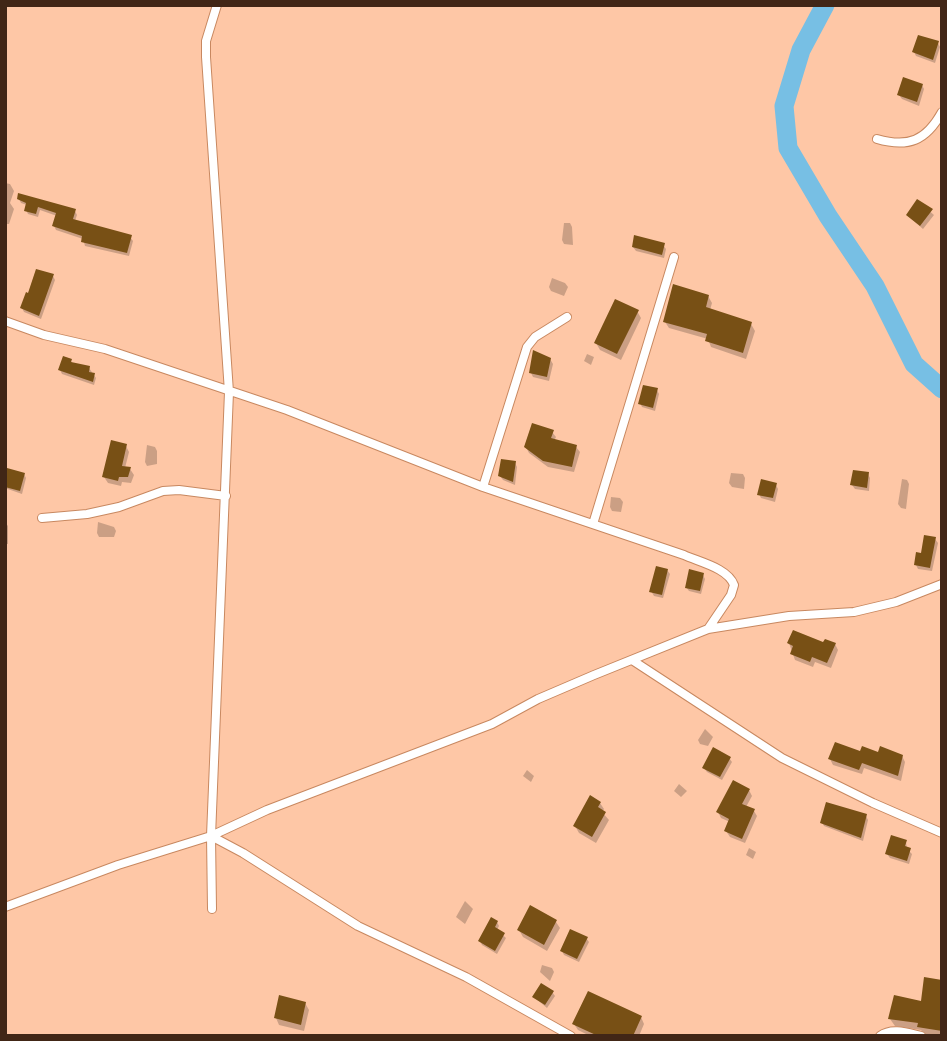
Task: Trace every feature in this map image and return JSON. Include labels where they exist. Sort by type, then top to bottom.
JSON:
[{"type":"street","points":[[212,909],[211,836],[229,392],[206,57],[206,41],[216,5]]},
{"type":"street","points":[[877,139],[894,144],[914,141],[928,131],[942,111]]},
{"type":"street","points":[[593,524],[674,257]]},
{"type":"street","points":[[483,487],[527,347],[535,337],[567,317]]},
{"type":"street","points":[[5,321],[44,335],[105,349],[287,410],[483,487],[684,555],[728,575],[733,581],[733,590],[708,629]]},
{"type":"street","points":[[42,518],[87,514],[119,507],[163,491],[179,490],[226,496]]},
{"type":"street","points":[[5,907],[118,865],[211,836],[267,810],[492,724],[538,699],[708,629],[789,616],[855,612],[896,602],[942,584]]},
{"type":"street","points":[[632,660],[782,758],[873,803],[942,833]]},
{"type":"street","points":[[211,836],[243,853],[358,926],[466,977],[571,1036]]},
{"type":"street","points":[[880,1036],[895,1031],[921,1036]]},
{"type":"building","points":[[918,35],[939,41],[933,60],[912,52]]},
{"type":"building","points":[[903,77],[923,84],[917,102],[897,95]]},
{"type":"building","points":[[18,193],[76,209],[73,219],[132,235],[127,253],[81,242],[82,236],[52,226],[56,213],[38,207],[36,214],[24,211],[26,203],[17,199]]},
{"type":"building","points":[[917,199],[933,209],[920,226],[906,215]]},
{"type":"building","points":[[634,235],[665,243],[662,255],[632,247]]},
{"type":"building","points":[[36,269],[54,274],[39,316],[20,308]]},
{"type":"building","points":[[673,284],[709,295],[706,307],[752,322],[743,353],[705,341],[707,334],[663,322]]},
{"type":"building","points":[[615,299],[639,310],[617,354],[594,343]]},
{"type":"building","points":[[533,350],[551,358],[547,377],[529,373]]},
{"type":"building","points":[[63,356],[72,359],[71,362],[90,366],[89,372],[95,373],[93,382],[58,370]]},
{"type":"building","points":[[643,385],[658,388],[653,408],[638,404]]},
{"type":"building","points":[[532,423],[554,430],[551,438],[577,445],[572,467],[543,461],[524,447]]},
{"type":"building","points":[[111,440],[127,444],[122,466],[131,467],[128,477],[119,477],[118,481],[102,477]]},
{"type":"building","points":[[501,459],[516,461],[513,482],[498,476]]},
{"type":"building","points":[[7,468],[25,473],[20,491],[5,487]]},
{"type":"building","points":[[853,470],[869,472],[867,488],[850,485]]},
{"type":"building","points":[[761,479],[777,483],[773,498],[757,495]]},
{"type":"building","points":[[924,535],[936,537],[930,568],[914,565],[916,552],[921,553]]},
{"type":"building","points":[[656,566],[668,569],[662,595],[649,592]]},
{"type":"building","points":[[689,569],[704,573],[700,591],[685,588]]},
{"type":"building","points":[[793,630],[823,642],[825,639],[836,643],[827,663],[812,657],[810,662],[790,654],[793,646],[787,643]]},
{"type":"building","points":[[835,742],[860,751],[862,746],[878,752],[880,746],[903,755],[898,776],[862,763],[859,770],[828,759]]},
{"type":"building","points":[[713,747],[731,757],[720,777],[702,768]]},
{"type":"building","points":[[733,780],[750,789],[742,804],[755,809],[742,839],[724,831],[729,819],[716,812]]},
{"type":"building","points":[[590,795],[601,802],[598,807],[606,812],[592,837],[573,826]]},
{"type":"building","points":[[826,802],[867,814],[861,838],[820,823]]},
{"type":"building","points":[[891,835],[907,840],[905,846],[911,848],[907,861],[885,854]]},
{"type":"building","points":[[530,905],[557,920],[544,945],[517,930]]},
{"type":"building","points":[[491,917],[498,921],[495,927],[505,933],[495,951],[478,941]]},
{"type":"building","points":[[570,929],[588,937],[577,959],[560,951]]},
{"type":"building","points":[[924,977],[942,980],[942,1031],[917,1027],[918,1023],[888,1019],[894,995],[921,1001]]},
{"type":"building","points":[[541,983],[554,991],[545,1005],[532,997]]},
{"type":"building","points":[[588,991],[642,1016],[633,1036],[598,1036],[572,1024]]},
{"type":"building","points":[[279,995],[306,1002],[301,1025],[274,1018]]},
{"type":"waterway","points":[[825,5],[801,50],[784,106],[788,148],[828,216],[875,286],[914,364],[942,389]]}]
